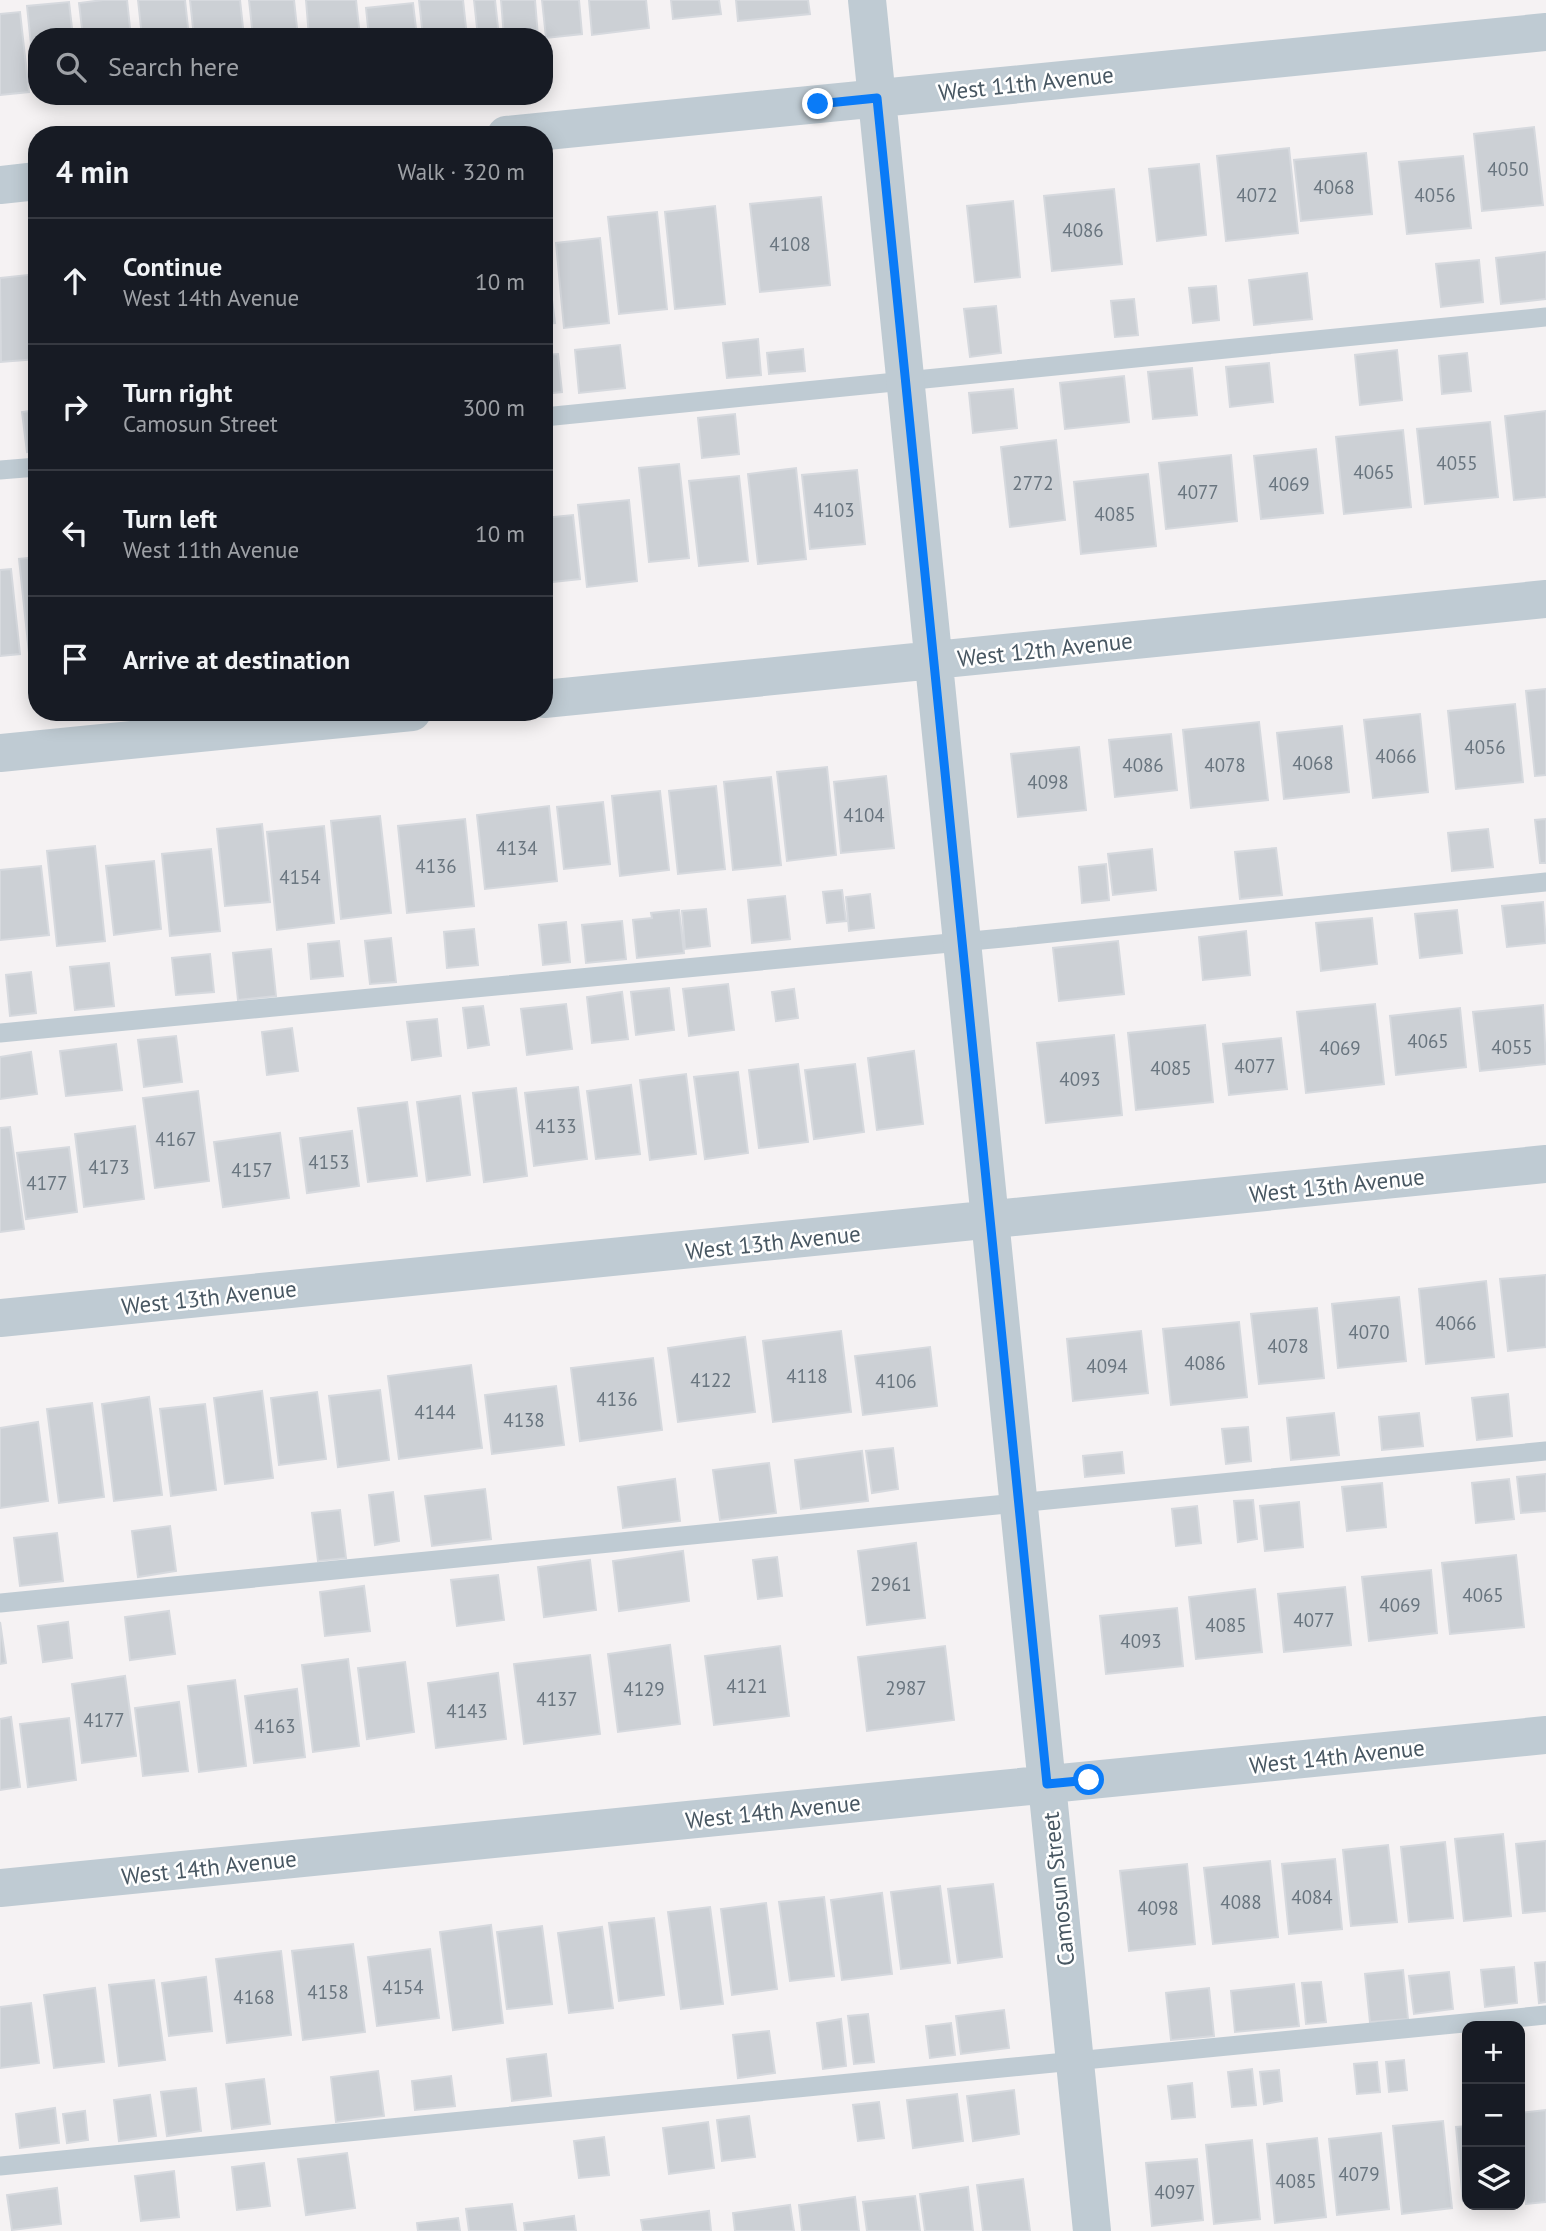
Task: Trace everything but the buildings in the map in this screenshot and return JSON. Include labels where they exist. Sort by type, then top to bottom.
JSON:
[{"type":"street","name":"Camosun Street","points":[[867,0],[1092,2231]]},
{"type":"street","name":"West 11th Avenue","points":[[553,130],[1546,32]]},
{"type":"street","points":[[0,185],[28,182]]},
{"type":"street","name":"West 12th Avenue","points":[[553,698],[1546,599]]},
{"type":"street","points":[[0,753],[322,721]]},
{"type":"street","name":"West 13th Avenue","points":[[0,1318],[1546,1164]]},
{"type":"street","name":"West 14th Avenue","points":[[0,1888],[1546,1735]]},
{"type":"lane","points":[[553,416],[1546,317]]},
{"type":"lane","points":[[0,470],[28,468]]},
{"type":"lane","points":[[0,1033],[962,942],[1546,882]]},
{"type":"lane","points":[[0,1603],[1546,1451]]},
{"type":"lane","points":[[0,2166],[1546,2015]]},
{"type":"route","points":[[818,104],[877,98],[1047,1784],[1089,1780]]}]
